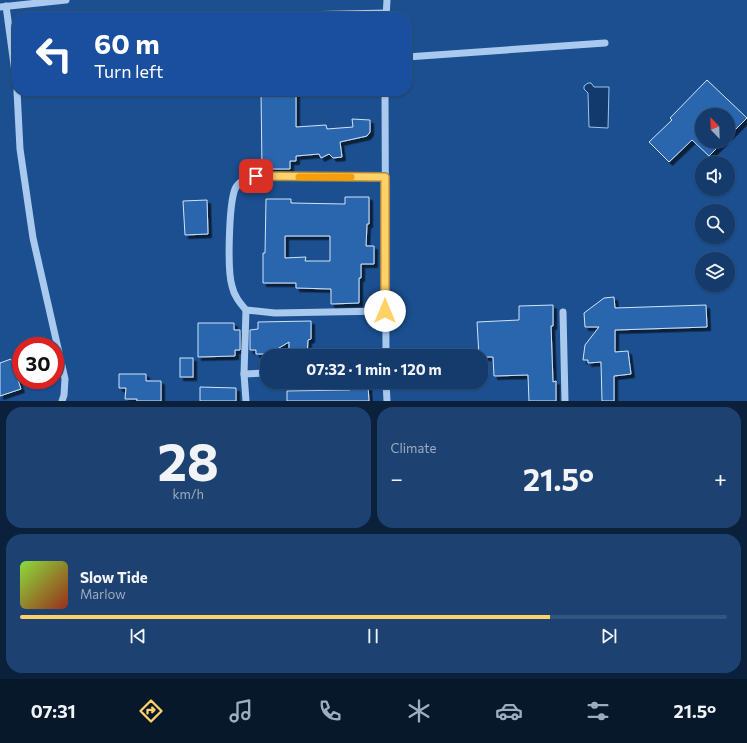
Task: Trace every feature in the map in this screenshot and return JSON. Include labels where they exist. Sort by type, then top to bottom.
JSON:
[{"type":"street","points":[[12,58],[3,7],[66,0]]},
{"type":"street","points":[[386,12],[387,0]]},
{"type":"street","points":[[412,57],[605,43]]},
{"type":"street","points":[[17,96],[20,149],[32,238],[64,379],[64,395],[62,401]]},
{"type":"street","points":[[385,96],[386,349]]},
{"type":"street","points":[[246,401],[244,374],[246,310],[237,298],[232,285],[229,248],[233,202],[236,187],[244,180],[256,176],[385,177]]},
{"type":"street","points":[[246,310],[275,313],[385,311]]},
{"type":"street","points":[[563,312],[565,401]]},
{"type":"street","points":[[244,374],[260,373]]},
{"type":"street","points":[[386,389],[386,401]]},
{"type":"water","points":[[591,83],[594,87],[609,87],[608,128],[589,127],[588,93],[584,89],[584,86]]},
{"type":"building","points":[[707,80],[747,118],[735,130],[735,108],[695,108],[695,143],[692,140],[669,162],[649,142],[672,120],[670,118]]},
{"type":"building","points":[[261,96],[296,96],[296,127],[326,125],[327,129],[353,127],[352,119],[370,120],[370,132],[367,136],[340,142],[342,157],[333,158],[329,154],[321,158],[319,154],[296,156],[296,161],[290,161],[290,169],[262,169]]},
{"type":"building","points":[[700,148],[717,148],[709,156]]},
{"type":"building","points":[[345,197],[369,197],[369,224],[367,224],[366,246],[374,246],[374,264],[361,264],[361,278],[359,278],[359,303],[331,304],[331,289],[296,288],[296,283],[263,283],[266,199],[291,199],[291,203],[345,204]],"holes":[[[285,236],[330,236],[330,261],[305,261],[306,257],[285,258]]]},
{"type":"building","points":[[207,200],[208,234],[185,235],[183,201]]},
{"type":"building","points":[[614,297],[615,308],[706,305],[707,327],[615,330],[615,352],[628,351],[631,374],[614,376],[614,401],[602,401],[601,362],[588,363],[588,360],[583,360],[585,345],[599,327],[585,327],[584,313],[604,298]]},
{"type":"building","points":[[553,305],[553,326],[551,326],[553,382],[556,381],[556,401],[529,401],[528,375],[494,376],[493,357],[488,357],[488,349],[479,349],[477,322],[519,320],[519,306]]},
{"type":"building","points":[[311,321],[311,339],[308,340],[307,349],[289,349],[289,342],[277,349],[260,349],[260,354],[256,354],[256,350],[250,350],[250,330],[258,329],[258,322]]},
{"type":"building","points":[[198,323],[234,323],[234,330],[240,330],[240,350],[235,350],[235,356],[198,357]]},
{"type":"building","points":[[180,358],[193,358],[193,377],[180,377]]},
{"type":"building","points":[[11,359],[12,389],[21,389],[0,396],[0,363]]},
{"type":"building","points":[[119,374],[146,374],[146,381],[161,381],[161,401],[137,401],[137,399],[125,399],[126,388],[119,388]]},
{"type":"building","points":[[200,387],[236,388],[236,401],[200,401]]},
{"type":"building","points":[[368,389],[369,401],[287,401],[287,391]]},
{"type":"slow traffic","points":[[299,177],[351,177]]},
{"type":"route","points":[[256,176],[385,177],[385,311]]}]
